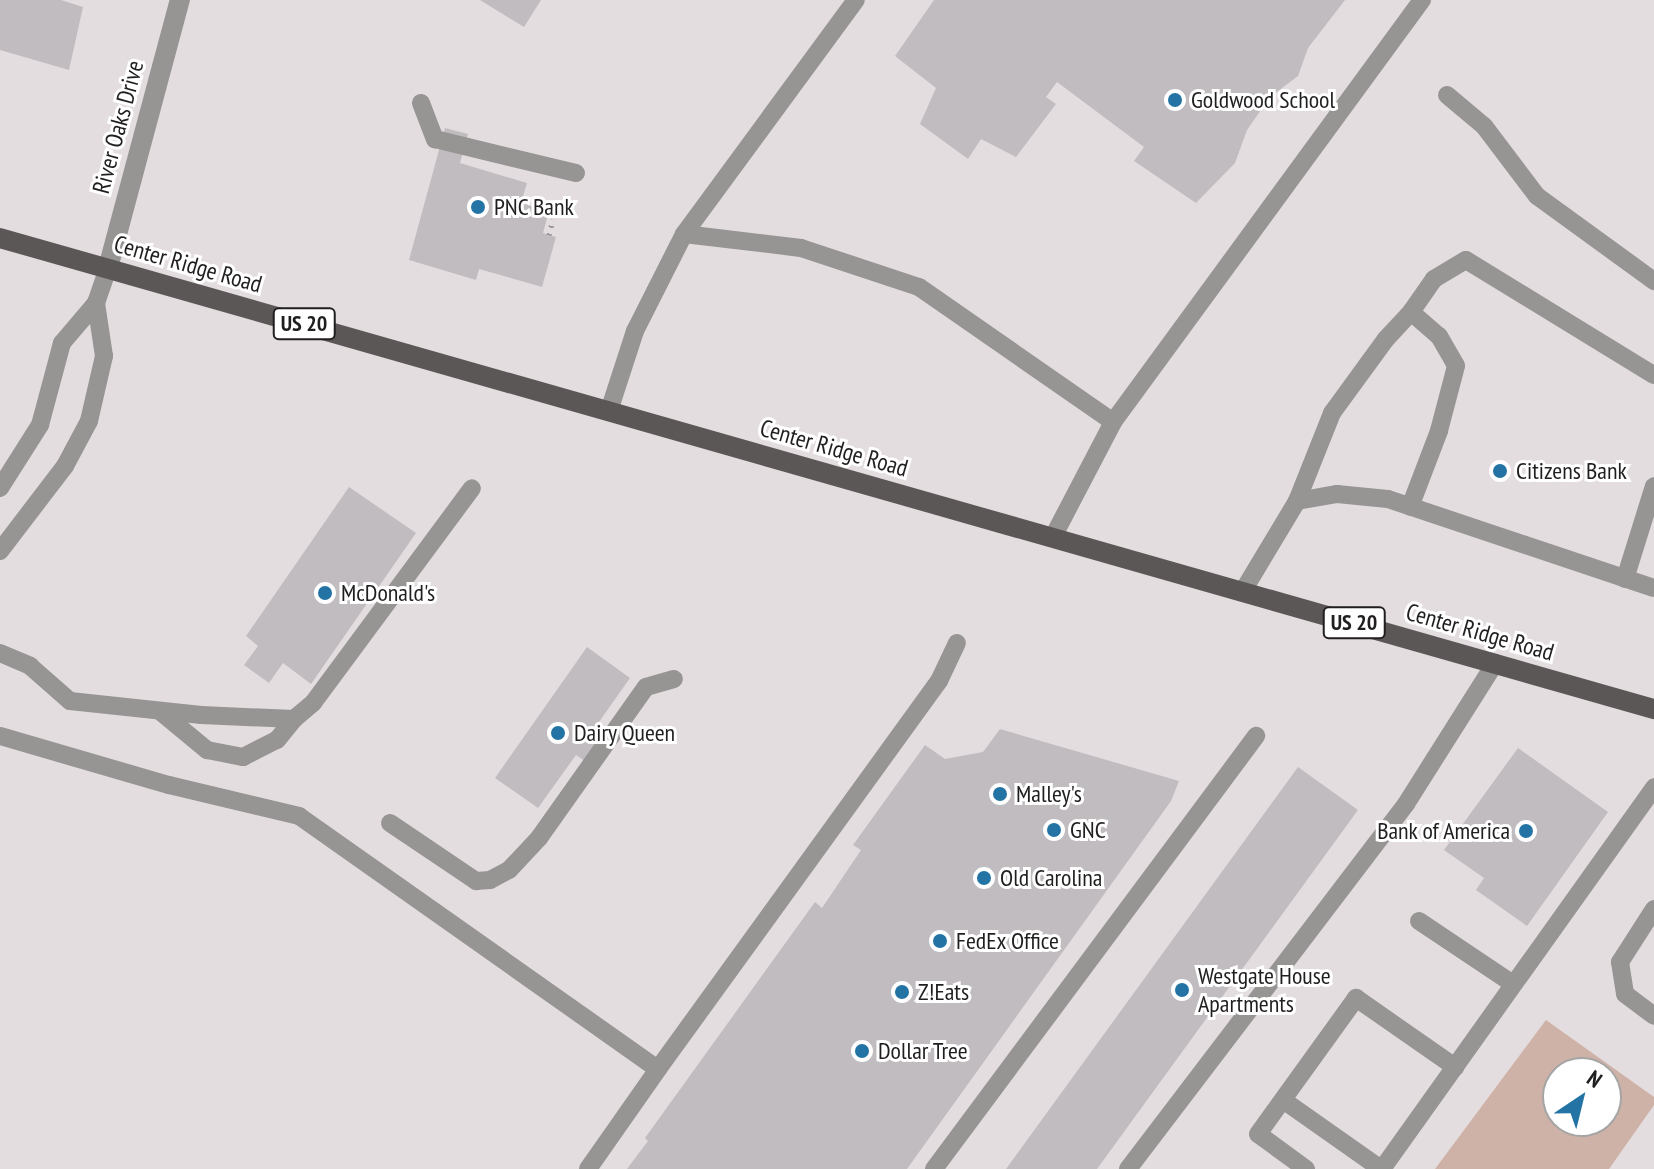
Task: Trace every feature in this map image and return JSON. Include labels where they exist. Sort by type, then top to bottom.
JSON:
[{"type":"main road","name":"Center Ridge Road","points":[[0,238],[1654,709]]},
{"type":"street","name":"River Oaks Drive","points":[[108,268],[180,0]]},
{"type":"lane","points":[[609,411],[635,331],[684,234],[856,0]]},
{"type":"lane","points":[[1053,537],[1113,422],[1422,0]]},
{"type":"lane","points":[[1447,95],[1484,126],[1537,196],[1654,281]]},
{"type":"lane","points":[[421,103],[435,139],[576,173]]},
{"type":"lane","points":[[684,234],[801,248],[919,287],[1113,422]]},
{"type":"lane","points":[[1243,591],[1297,501],[1332,413],[1434,279],[1466,260],[1654,375]]},
{"type":"lane","points":[[0,488],[40,425],[62,343],[96,303],[108,268]]},
{"type":"lane","points":[[0,551],[65,466],[89,421],[104,356],[96,303]]},
{"type":"lane","points":[[1410,507],[1439,431],[1456,366],[1439,336],[1411,312]]},
{"type":"lane","points":[[1625,579],[1654,486]]},
{"type":"lane","points":[[161,712],[207,750],[243,757],[277,740],[294,719],[313,703],[472,488]]},
{"type":"lane","points":[[1297,501],[1337,494],[1388,499],[1654,588]]},
{"type":"lane","points":[[588,1169],[939,681],[957,643]]},
{"type":"lane","points":[[0,653],[30,666],[70,701],[161,712],[294,719]]},
{"type":"lane","points":[[1128,1169],[1406,804],[1495,663]]},
{"type":"lane","points":[[390,823],[476,881],[490,880],[509,870],[539,838],[646,687],[674,679]]},
{"type":"lane","points":[[0,736],[169,785],[299,816],[658,1069]]},
{"type":"lane","points":[[934,1169],[1256,736]]},
{"type":"lane","points":[[1283,1100],[1381,1169],[1654,787]]},
{"type":"lane","points":[[1654,909],[1620,962],[1625,994],[1654,1016]]},
{"type":"lane","points":[[1419,921],[1513,984]]},
{"type":"lane","points":[[1306,1169],[1258,1134],[1356,998],[1455,1067]]},
{"type":"path","points":[[549,235],[553,219]]},
{"type":"shaded area","points":[[1546,1020],[1598,1057],[1542,1057],[1542,1137],[1622,1137],[1622,1074],[1654,1097],[1654,1105],[1609,1169],[1435,1169]]},
{"type":"building","points":[[0,0],[61,0],[83,7],[69,70],[0,50]]},
{"type":"building","points":[[480,0],[541,0],[524,27]]},
{"type":"building","name":"Goldwood School","points":[[934,0],[1345,0],[1308,48],[1298,76],[1270,97],[1247,130],[1235,163],[1196,203],[1134,161],[1144,147],[1057,82],[1046,97],[1056,104],[1016,157],[981,139],[968,159],[920,124],[936,88],[895,56]]},
{"type":"building","name":"PNC Bank","points":[[445,128],[468,134],[460,163],[527,183],[521,203],[549,211],[543,233],[556,237],[542,287],[479,269],[476,280],[409,260]]},
{"type":"building","points":[[349,487],[416,533],[311,684],[283,663],[269,683],[244,665],[258,646],[246,636]]},
{"type":"building","points":[[587,647],[630,678],[594,729],[606,737],[588,763],[576,755],[538,808],[495,778]]},
{"type":"building","points":[[1000,729],[1179,781],[1171,801],[907,1169],[627,1169],[648,1141],[645,1138],[815,902],[822,908],[861,850],[853,845],[925,745],[945,759],[983,752]]},
{"type":"building","name":"Bank of America","points":[[1518,748],[1608,812],[1527,926],[1476,890],[1484,878],[1444,850]]},
{"type":"building","name":"Westgate House Apartments","points":[[1298,767],[1358,810],[1097,1169],[1006,1169]]},
{"type":"place","name":"Goldwood School","points":[[1175,100]]},
{"type":"place","name":"PNC Bank","points":[[478,207]]},
{"type":"place","name":"Citizens Bank","points":[[1500,471]]},
{"type":"place","name":"McDonald's","points":[[325,593]]},
{"type":"place","name":"Dairy Queen","points":[[558,733]]},
{"type":"place","name":"Malley's","points":[[1000,794]]},
{"type":"place","name":"GNC","points":[[1054,830]]},
{"type":"place","name":"Bank of America","points":[[1526,831]]},
{"type":"place","name":"Old Carolina","points":[[984,878]]},
{"type":"place","name":"FedEx Office","points":[[940,941]]},
{"type":"place","name":"Westgate House Apartments","points":[[1182,990]]},
{"type":"place","name":"Z!Eats","points":[[902,992]]},
{"type":"place","name":"Dollar Tree","points":[[862,1051]]}]
